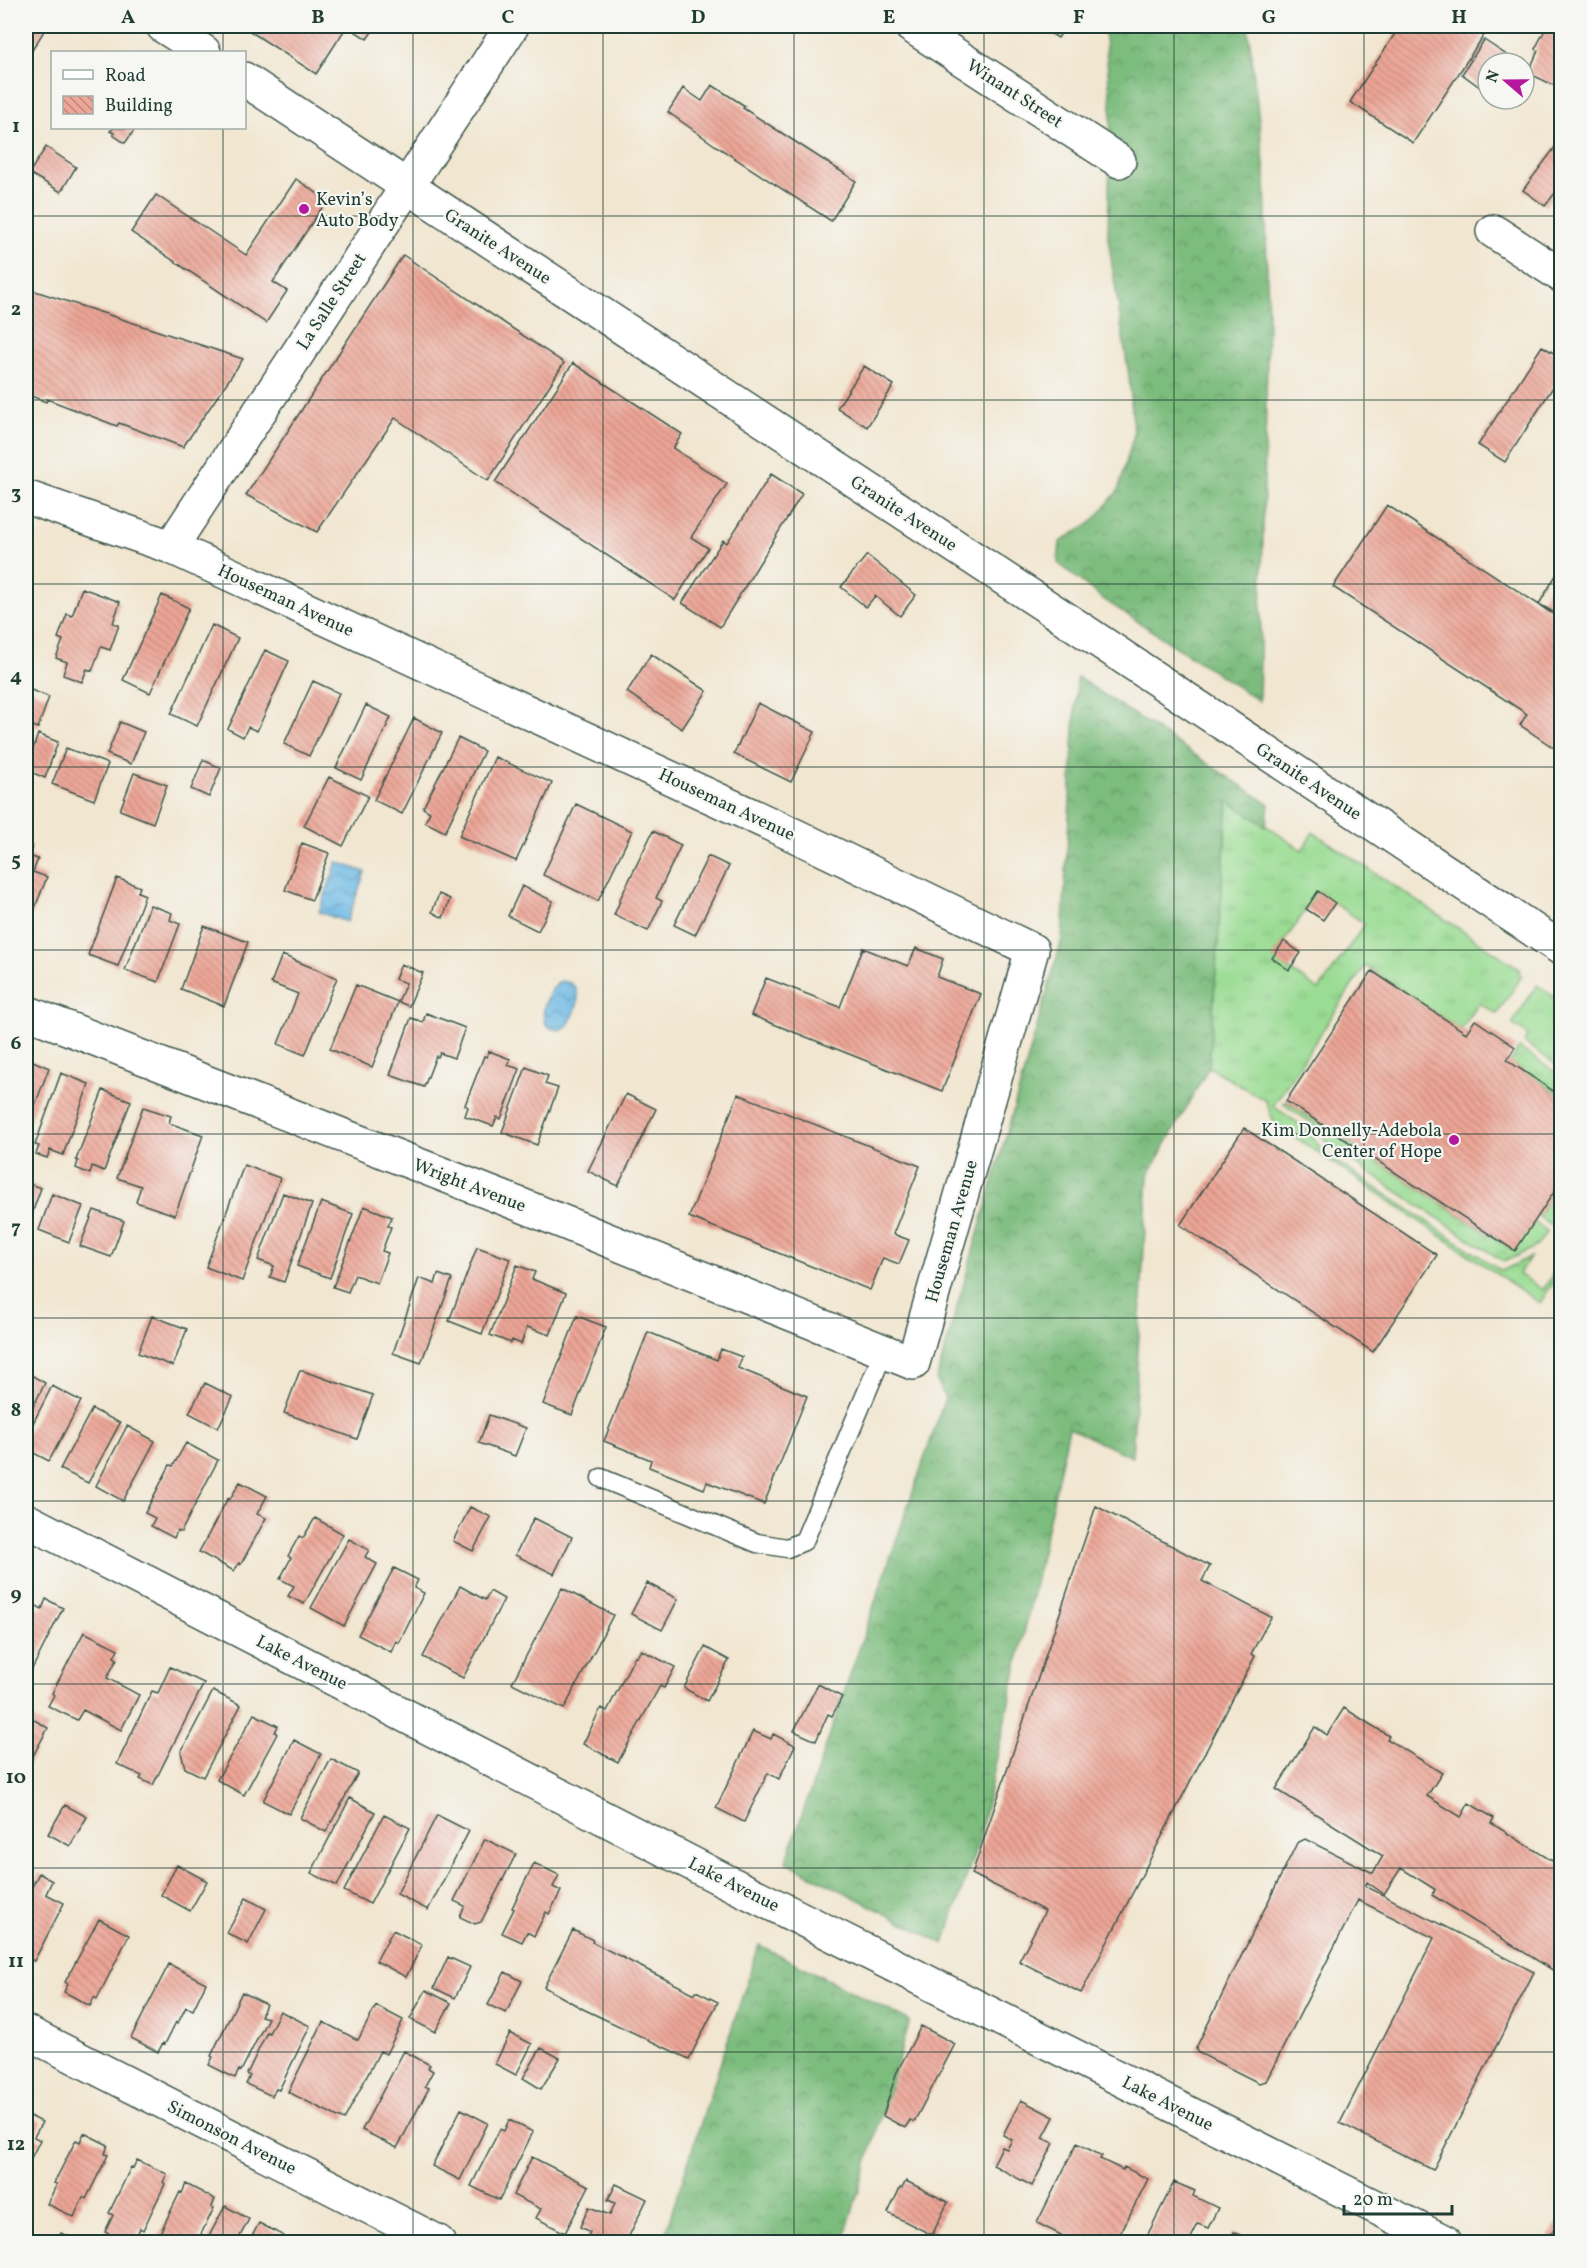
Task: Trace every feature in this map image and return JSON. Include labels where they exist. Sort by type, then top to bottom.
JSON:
[{"type":"street","points":[[163,26],[202,51]]},
{"type":"street","name":"La Salle Street","points":[[171,547],[512,26]]},
{"type":"street","name":"Winant Street","points":[[911,26],[1119,161]]},
{"type":"street","name":"Granite Avenue","points":[[246,80],[1562,949]]},
{"type":"street","points":[[1492,231],[1562,276]]},
{"type":"street","name":"Houseman Avenue","points":[[26,497],[171,547],[796,836],[1032,950],[898,1357]]},
{"type":"street","name":"Wright Avenue","points":[[26,1012],[532,1209],[898,1357]]},
{"type":"street","name":"Lake Avenue","points":[[26,1520],[716,1876],[1445,2242]]},
{"type":"street","name":"Simonson Avenue","points":[[26,2032],[438,2242]]},
{"type":"lane","points":[[601,1478],[758,1543],[786,1548],[804,1541],[898,1357]]},
{"type":"green space","points":[[1104,26],[1248,26],[1265,172],[1268,320],[1259,701],[1103,599],[1058,563],[1060,542],[1092,522],[1118,491],[1134,434],[1129,377],[1108,238],[1111,106]]},
{"type":"green space","points":[[1077,677],[1269,804],[1266,826],[1228,801],[1209,1067],[1148,1176],[1132,1457],[1069,1428],[979,1839],[944,1944],[786,1862],[945,1398],[936,1381],[1062,939]]},
{"type":"green space","points":[[1228,800],[1302,850],[1313,832],[1520,969],[1518,973],[1522,976],[1497,1014],[1479,1003],[1461,1030],[1365,966],[1273,1106],[1307,1129],[1326,1155],[1502,1271],[1530,1257],[1519,1274],[1543,1290],[1561,1262],[1561,1271],[1540,1303],[1274,1123],[1266,1101],[1209,1067]],"holes":[[[1318,892],[1365,924],[1319,990],[1273,958]]]},
{"type":"green space","points":[[1537,985],[1561,1001],[1561,1068],[1524,1042],[1528,1035],[1512,1024]]},
{"type":"green space","points":[[1519,1048],[1561,1076],[1561,1096],[1510,1062]]},
{"type":"green space","points":[[1286,1101],[1514,1251],[1534,1222],[1547,1231],[1537,1246],[1504,1262],[1333,1149],[1312,1123],[1283,1104]]},
{"type":"green space","points":[[1561,1180],[1561,1209],[1551,1225],[1538,1216]]},
{"type":"green space","points":[[759,1945],[910,2021],[843,2242],[662,2242]]},
{"type":"water","points":[[337,862],[365,872],[347,922],[319,912]]},
{"type":"water","points":[[561,981],[571,983],[575,987],[578,998],[567,1026],[556,1030],[545,1023],[544,1012],[549,994]]},
{"type":"building","points":[[26,26],[36,26],[44,31],[26,60]]},
{"type":"building","points":[[242,26],[347,26],[316,74]]},
{"type":"building","points":[[347,26],[376,26],[367,39]]},
{"type":"building","points":[[1039,26],[1066,26],[1058,38]]},
{"type":"building","points":[[1400,26],[1490,26],[1413,143],[1350,102]]},
{"type":"building","points":[[1547,26],[1562,26],[1562,68],[1553,85],[1536,77],[1538,51],[1535,49]]},
{"type":"building","points":[[1484,40],[1500,51],[1477,51]]},
{"type":"building","points":[[1476,52],[1476,84],[1462,74]]},
{"type":"building","points":[[712,85],[745,106],[743,108],[856,181],[831,221],[668,112],[683,88],[702,101]]},
{"type":"building","points":[[113,129],[135,129],[125,143],[110,131]]},
{"type":"building","points":[[1562,138],[1562,184],[1545,206],[1523,190]]},
{"type":"building","points":[[46,147],[76,167],[61,192],[29,173]]},
{"type":"building","points":[[296,179],[327,200],[273,282],[287,291],[266,323],[131,232],[156,195],[246,255]]},
{"type":"building","points":[[403,255],[564,363],[488,481],[395,418],[317,532],[246,495]]},
{"type":"building","points":[[26,288],[243,359],[183,447],[119,423],[117,426],[47,399],[46,402],[26,394]]},
{"type":"building","points":[[1542,346],[1562,358],[1562,373],[1505,462],[1478,445]]},
{"type":"building","points":[[573,363],[682,434],[673,448],[727,484],[691,537],[708,548],[675,600],[495,482]]},
{"type":"building","points":[[864,366],[894,385],[867,427],[837,408]]},
{"type":"building","points":[[771,474],[802,494],[720,627],[682,603],[723,540],[727,543]]},
{"type":"building","points":[[1387,505],[1562,620],[1562,737],[1554,748],[1520,725],[1527,714],[1333,587]]},
{"type":"building","points":[[867,555],[916,595],[900,616],[875,596],[866,607],[841,587]]},
{"type":"building","points":[[1562,565],[1562,617],[1539,604]]},
{"type":"building","points":[[82,588],[120,602],[113,623],[119,625],[110,650],[101,647],[92,671],[87,669],[82,682],[63,675],[67,662],[56,658],[63,640],[58,638],[67,614],[72,616]]},
{"type":"building","points":[[162,595],[189,608],[150,693],[123,680]]},
{"type":"building","points":[[212,625],[238,638],[197,726],[171,714]]},
{"type":"building","points":[[265,650],[289,661],[257,731],[248,727],[243,737],[228,729]]},
{"type":"building","points":[[651,654],[707,691],[682,729],[627,692]]},
{"type":"building","points":[[313,681],[339,693],[309,756],[284,744]]},
{"type":"building","points":[[26,688],[49,697],[38,728],[26,723]]},
{"type":"building","points":[[758,703],[815,732],[791,782],[734,754]]},
{"type":"building","points":[[366,705],[391,717],[361,780],[336,768]]},
{"type":"building","points":[[414,718],[442,733],[402,814],[374,800]]},
{"type":"building","points":[[120,722],[144,732],[131,764],[107,754]]},
{"type":"building","points":[[38,734],[58,742],[45,778],[26,770]]},
{"type":"building","points":[[458,738],[484,751],[445,832],[425,822],[430,812],[423,808]]},
{"type":"building","points":[[66,748],[108,764],[94,800],[52,784]]},
{"type":"building","points":[[495,757],[552,783],[516,861],[459,836]]},
{"type":"building","points":[[203,760],[221,768],[209,797],[191,789]]},
{"type":"building","points":[[134,773],[167,785],[153,823],[120,810]]},
{"type":"building","points":[[329,777],[368,796],[343,846],[304,826]]},
{"type":"building","points":[[576,804],[632,831],[598,901],[543,875]]},
{"type":"building","points":[[653,831],[681,845],[656,898],[662,901],[648,931],[614,915]]},
{"type":"building","points":[[26,843],[32,846],[29,856],[38,859],[33,872],[47,877],[31,918],[26,916]]},
{"type":"building","points":[[302,843],[329,853],[312,900],[285,890]]},
{"type":"building","points":[[708,856],[729,866],[695,935],[674,925]]},
{"type":"building","points":[[117,878],[140,887],[138,892],[145,895],[118,966],[88,955]]},
{"type":"building","points":[[522,886],[553,901],[538,931],[508,916]]},
{"type":"building","points":[[1318,891],[1335,903],[1323,920],[1306,909]]},
{"type":"building","points":[[439,894],[450,899],[443,918],[432,912]]},
{"type":"building","points":[[150,905],[172,913],[170,920],[180,924],[158,982],[125,970]]},
{"type":"building","points":[[204,926],[248,942],[224,1006],[181,989]]},
{"type":"building","points":[[1284,941],[1301,953],[1289,970],[1272,958]]},
{"type":"building","points":[[863,948],[908,966],[916,948],[943,959],[937,977],[981,994],[942,1091],[751,1015],[766,978],[840,1007]]},
{"type":"building","points":[[282,955],[337,978],[305,1055],[278,1044],[298,994],[271,983]]},
{"type":"building","points":[[401,964],[423,973],[409,1006],[398,1002],[406,983],[395,979]]},
{"type":"building","name":"Kim Donnelly-Adebola Center of Hope","points":[[1372,971],[1466,1033],[1475,1020],[1515,1047],[1507,1060],[1562,1097],[1562,1180],[1515,1251],[1286,1101]]},
{"type":"building","points":[[356,985],[398,1002],[372,1067],[330,1049]]},
{"type":"building","points":[[426,1013],[465,1028],[454,1058],[440,1053],[438,1057],[436,1056],[424,1087],[390,1075],[411,1018],[423,1022]]},
{"type":"building","points":[[489,1051],[510,1059],[507,1065],[520,1069],[501,1119],[497,1117],[493,1126],[465,1116],[468,1107],[465,1105],[484,1056],[487,1057]]},
{"type":"building","points":[[26,1058],[49,1068],[26,1129]]},
{"type":"building","points":[[526,1067],[548,1076],[545,1084],[558,1088],[537,1145],[502,1132]]},
{"type":"building","points":[[61,1073],[89,1084],[63,1155],[50,1150],[47,1158],[36,1154],[39,1146],[35,1145]]},
{"type":"building","points":[[103,1090],[131,1101],[104,1171],[92,1166],[90,1174],[76,1168],[78,1161],[76,1160]]},
{"type":"building","points":[[626,1094],[656,1109],[618,1186],[588,1171]]},
{"type":"building","points":[[738,1094],[920,1166],[893,1234],[909,1240],[899,1264],[883,1258],[870,1290],[689,1217]]},
{"type":"building","points":[[143,1107],[171,1116],[169,1123],[203,1135],[175,1215],[136,1202],[141,1186],[117,1178]]},
{"type":"building","points":[[1244,1128],[1437,1255],[1373,1352],[1180,1225]]},
{"type":"building","points":[[244,1165],[280,1178],[242,1281],[206,1267]]},
{"type":"building","points":[[26,1183],[41,1188],[28,1225],[26,1224]]},
{"type":"building","points":[[283,1193],[312,1204],[284,1282],[270,1277],[274,1266],[258,1260]]},
{"type":"building","points":[[52,1194],[83,1206],[69,1242],[39,1230]]},
{"type":"building","points":[[321,1202],[353,1214],[330,1278],[297,1266]]},
{"type":"building","points":[[364,1206],[392,1217],[388,1226],[391,1227],[382,1251],[388,1253],[377,1283],[355,1275],[348,1292],[333,1287]]},
{"type":"building","points":[[94,1210],[124,1221],[111,1257],[80,1246]]},
{"type":"building","points":[[477,1247],[510,1259],[482,1334],[449,1321]]},
{"type":"building","points":[[517,1265],[535,1272],[532,1279],[566,1293],[550,1335],[527,1327],[521,1344],[512,1340],[511,1343],[490,1335]]},
{"type":"building","points":[[438,1274],[452,1279],[421,1363],[393,1353],[419,1278],[435,1284]]},
{"type":"building","points":[[152,1316],[187,1329],[173,1366],[138,1353]]},
{"type":"building","points":[[577,1316],[606,1327],[572,1415],[543,1404]]},
{"type":"building","points":[[648,1332],[717,1360],[721,1349],[742,1357],[738,1368],[807,1396],[764,1504],[707,1482],[704,1489],[649,1467],[651,1460],[604,1441]]},
{"type":"building","points":[[300,1370],[373,1395],[357,1439],[284,1413]]},
{"type":"building","points":[[26,1372],[45,1383],[26,1421]]},
{"type":"building","points":[[205,1383],[233,1397],[218,1428],[189,1413]]},
{"type":"building","points":[[52,1386],[81,1401],[49,1461],[26,1449],[26,1437]]},
{"type":"building","points":[[92,1409],[120,1423],[88,1483],[60,1469]]},
{"type":"building","points":[[489,1415],[526,1428],[515,1456],[479,1443]]},
{"type":"building","points":[[127,1426],[155,1441],[123,1501],[96,1486]]},
{"type":"building","points":[[186,1443],[218,1460],[181,1532],[177,1531],[174,1538],[151,1526],[155,1518],[145,1513],[170,1465],[173,1466]]},
{"type":"building","points":[[240,1482],[267,1496],[257,1514],[266,1518],[241,1564],[239,1563],[234,1571],[199,1552],[228,1498],[230,1499]]},
{"type":"building","points":[[1096,1506],[1210,1566],[1202,1581],[1271,1617],[1251,1654],[1255,1656],[1081,1993],[1019,1961],[1045,1911],[972,1874]]},
{"type":"building","points":[[470,1507],[491,1517],[473,1551],[453,1541]]},
{"type":"building","points":[[315,1518],[343,1534],[304,1604],[288,1596],[294,1586],[280,1579],[291,1558],[288,1556],[299,1536],[303,1538]]},
{"type":"building","points":[[534,1518],[572,1537],[554,1574],[515,1555]]},
{"type":"building","points":[[349,1539],[369,1550],[365,1557],[377,1564],[344,1626],[311,1608]]},
{"type":"building","points":[[394,1568],[418,1580],[414,1588],[424,1593],[399,1643],[396,1641],[391,1652],[358,1635]]},
{"type":"building","points":[[647,1583],[678,1599],[662,1630],[631,1614]]},
{"type":"building","points":[[460,1586],[485,1600],[490,1591],[504,1599],[463,1678],[423,1657]]},
{"type":"building","points":[[562,1588],[613,1615],[564,1709],[512,1683]]},
{"type":"building","points":[[46,1599],[63,1608],[26,1681],[26,1600],[42,1609]]},
{"type":"building","points":[[84,1632],[118,1649],[114,1657],[117,1659],[107,1678],[139,1695],[121,1730],[83,1710],[77,1720],[48,1706],[54,1695],[52,1693]]},
{"type":"building","points":[[705,1647],[729,1660],[707,1701],[684,1688]]},
{"type":"building","points":[[641,1650],[675,1667],[664,1688],[660,1686],[618,1762],[583,1744],[601,1708],[607,1711],[635,1656],[637,1657]]},
{"type":"building","points":[[170,1667],[204,1683],[153,1785],[140,1779],[142,1776],[117,1764],[152,1691],[158,1693]]},
{"type":"building","points":[[818,1684],[842,1697],[832,1716],[828,1714],[816,1741],[794,1731]]},
{"type":"building","points":[[213,1691],[241,1705],[203,1777],[185,1768],[181,1752]]},
{"type":"building","points":[[1344,1708],[1389,1736],[1387,1739],[1442,1773],[1427,1796],[1461,1817],[1469,1803],[1494,1818],[1491,1823],[1562,1867],[1562,1976],[1432,1895],[1436,1890],[1401,1868],[1384,1894],[1367,1882],[1365,1886],[1534,1972],[1433,2170],[1340,2123],[1434,1938],[1358,1900],[1266,2081],[1259,2083],[1197,2052],[1196,2048],[1297,1843],[1305,1839],[1373,1873],[1383,1856],[1276,1789],[1315,1727],[1327,1735]]},
{"type":"building","points":[[254,1714],[278,1726],[275,1732],[277,1734],[244,1795],[217,1780]]},
{"type":"building","points":[[26,1715],[48,1728],[27,1767],[26,1767]]},
{"type":"building","points":[[753,1731],[771,1739],[773,1734],[795,1745],[779,1779],[768,1773],[744,1822],[716,1808]]},
{"type":"building","points":[[294,1740],[321,1754],[289,1814],[263,1801]]},
{"type":"building","points":[[331,1759],[358,1773],[326,1832],[300,1818]]},
{"type":"building","points":[[350,1798],[375,1812],[337,1886],[311,1873]]},
{"type":"building","points":[[65,1805],[87,1817],[70,1846],[48,1834]]},
{"type":"building","points":[[384,1815],[410,1828],[370,1904],[344,1891]]},
{"type":"building","points":[[437,1815],[469,1831],[428,1910],[397,1894]]},
{"type":"building","points":[[485,1839],[516,1854],[481,1922],[475,1924],[460,1917],[465,1906],[454,1901]]},
{"type":"building","points":[[534,1863],[559,1875],[553,1887],[561,1891],[549,1914],[546,1912],[534,1936],[527,1932],[522,1942],[502,1933]]},
{"type":"building","points":[[177,1865],[207,1881],[190,1911],[161,1895]]},
{"type":"building","points":[[39,1873],[52,1881],[46,1894],[64,1903],[34,1961],[26,1957],[26,1899]]},
{"type":"building","points":[[246,1898],[266,1909],[248,1944],[227,1933]]},
{"type":"building","points":[[99,1919],[129,1935],[97,1999],[94,1997],[90,2006],[64,1992],[68,1984],[65,1982]]},
{"type":"building","points":[[393,1930],[422,1945],[406,1977],[376,1961]]},
{"type":"building","points":[[573,1930],[593,1940],[592,1942],[695,1994],[696,1991],[718,2002],[689,2059],[583,2009],[544,1987]]},
{"type":"building","points":[[448,1957],[470,1967],[455,1998],[434,1988]]},
{"type":"building","points":[[169,1964],[206,1983],[193,2010],[186,2007],[158,2052],[131,2038]]},
{"type":"building","points":[[505,1972],[522,1981],[506,2013],[488,2005]]},
{"type":"building","points":[[426,1990],[451,2003],[435,2032],[410,2019]]},
{"type":"building","points":[[242,1992],[266,2004],[261,2016],[268,2018],[241,2071],[239,2070],[235,2078],[209,2065],[213,2057],[211,2056]]},
{"type":"building","points":[[376,2006],[403,2020],[386,2054],[380,2051],[344,2120],[288,2092],[323,2022],[358,2040]]},
{"type":"building","points":[[280,2011],[310,2026],[279,2090],[276,2089],[272,2096],[246,2084],[250,2076],[247,2074]]},
{"type":"building","points":[[921,2026],[955,2044],[914,2122],[910,2120],[905,2128],[883,2116],[896,2074]]},
{"type":"building","points":[[510,2033],[532,2044],[516,2075],[495,2064]]},
{"type":"building","points":[[541,2048],[560,2058],[541,2089],[523,2078]]},
{"type":"building","points":[[404,2051],[430,2065],[428,2068],[433,2071],[425,2086],[429,2088],[397,2148],[362,2130]]},
{"type":"building","points":[[1021,2100],[1054,2117],[1043,2138],[1054,2143],[1032,2186],[993,2165],[1002,2147],[1007,2149],[1012,2140],[1003,2135]]},
{"type":"building","points":[[461,2109],[488,2123],[460,2180],[432,2166]]},
{"type":"building","points":[[26,2114],[42,2122],[34,2137],[40,2140],[31,2158],[26,2156]]},
{"type":"building","points":[[509,2120],[533,2132],[499,2200],[471,2186],[500,2129],[504,2131]]},
{"type":"building","points":[[84,2133],[108,2145],[105,2154],[108,2155],[86,2199],[83,2197],[74,2217],[47,2204],[57,2184],[54,2183],[76,2140],[80,2142]]},
{"type":"building","points":[[1077,2143],[1102,2156],[1100,2159],[1123,2170],[1124,2167],[1148,2179],[1116,2242],[1068,2242],[1060,2239],[1061,2235],[1037,2223]]},
{"type":"building","points":[[532,2157],[589,2186],[565,2233],[536,2218],[541,2209],[513,2195]]},
{"type":"building","points":[[137,2160],[167,2174],[163,2182],[165,2184],[143,2230],[140,2228],[134,2242],[126,2242],[105,2232],[113,2215],[109,2213],[131,2167],[133,2168]]},
{"type":"building","points":[[906,2181],[948,2202],[932,2235],[888,2213]]},
{"type":"building","points":[[1174,2182],[1195,2191],[1193,2196],[1218,2208],[1208,2228],[1198,2224],[1189,2242],[1144,2242]]},
{"type":"building","points":[[186,2184],[215,2199],[212,2207],[214,2208],[197,2242],[161,2242],[162,2240],[158,2237]]},
{"type":"building","points":[[616,2184],[647,2199],[626,2242],[585,2242],[590,2232],[580,2227],[589,2207],[610,2215],[615,2203],[608,2200]]},
{"type":"building","points":[[225,2206],[249,2219],[237,2242],[206,2242]]},
{"type":"building","points":[[1562,2216],[1562,2242],[1556,2242],[1548,2238]]},
{"type":"building","points":[[259,2223],[284,2236],[281,2242],[249,2242]]},
{"type":"building","points":[[1234,2232],[1254,2242],[1229,2242]]},
{"type":"building","points":[[61,2233],[81,2242],[56,2242]]},
{"type":"place","name":"Kevin’s Auto Body","points":[[304,209]]},
{"type":"place","name":"Kim Donnelly-Adebola Center of Hope","points":[[1454,1140]]}]
